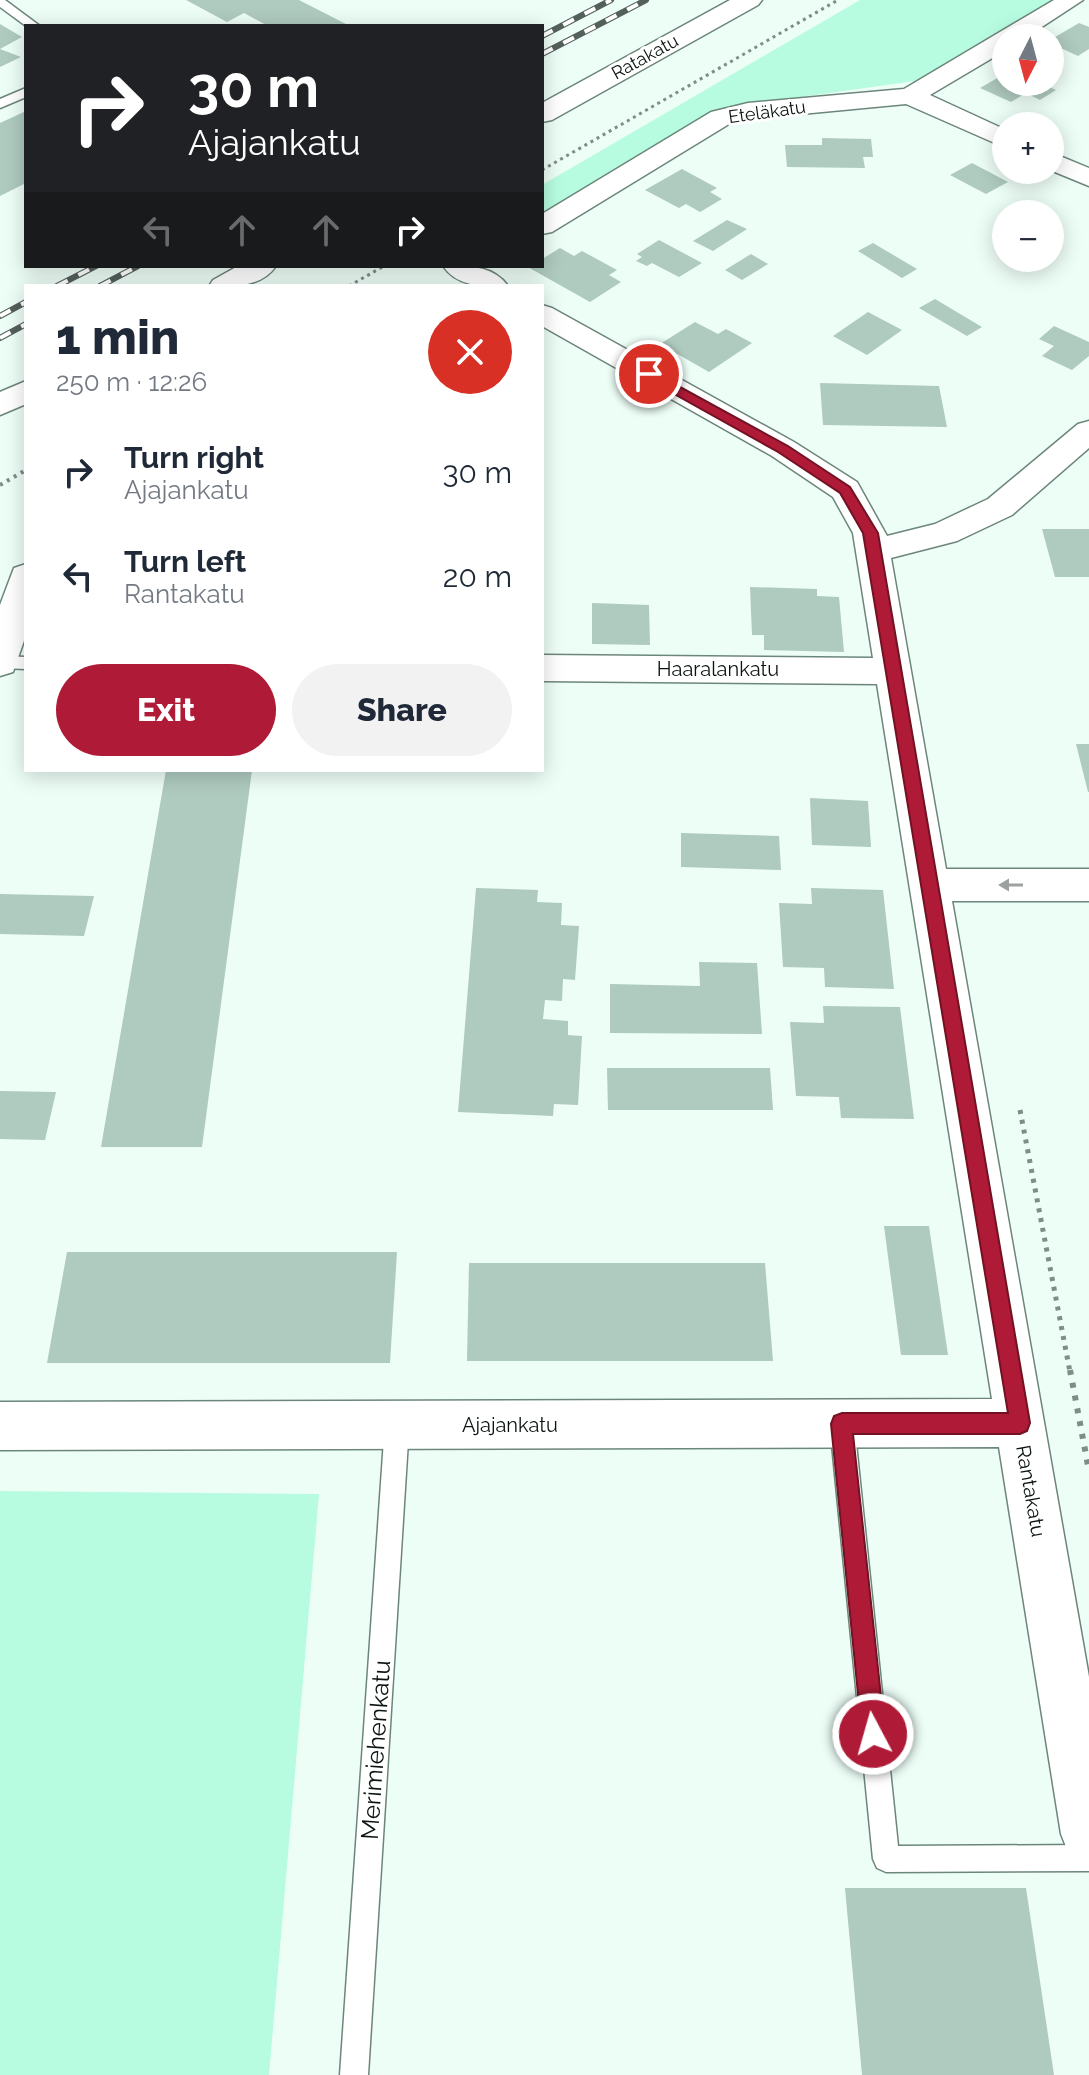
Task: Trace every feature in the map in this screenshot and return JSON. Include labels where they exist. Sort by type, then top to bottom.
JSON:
[{"type":"main road","name":"Ratakatu","points":[[544,113],[749,0]]},
{"type":"main road","points":[[228,284],[257,268]]},
{"type":"main road","points":[[0,405],[24,392]]},
{"type":"street","name":"Eteläkatu","points":[[1031,24],[1071,0]]},
{"type":"street","name":"Eteläkatu","points":[[544,225],[720,118],[748,111],[910,96],[992,47]]},
{"type":"street","points":[[910,96],[992,134]]},
{"type":"street","points":[[1064,166],[1089,178]]},
{"type":"street","points":[[461,272],[488,284]]},
{"type":"street","points":[[544,315],[783,449],[845,490],[873,542],[945,533],[1000,507],[1089,431]]},
{"type":"street","name":"Rantakatu","points":[[873,542],[927,885],[1089,1834]]},
{"type":"street","points":[[0,663],[24,583]]},
{"type":"street","name":"Haaralankatu","points":[[544,668],[893,671]]},
{"type":"street","points":[[927,885],[1089,885]]},
{"type":"street","name":"Ajajankatu","points":[[0,1426],[1020,1423]]},
{"type":"lane","points":[[0,2],[31,24]]},
{"type":"lane","points":[[0,104],[24,93]]},
{"type":"lane","points":[[0,663],[24,663]]},
{"type":"lane","points":[[842,1424],[886,1859],[1089,1858]]},
{"type":"lane","name":"Merimiehenkatu","points":[[354,2075],[397,1425]]},
{"type":"path","points":[[544,169],[838,0]]},
{"type":"path","points":[[352,284],[380,268]]},
{"type":"path","points":[[0,485],[24,471]]},
{"type":"green space","points":[[860,0],[1056,0],[1017,24],[992,24],[992,40],[929,79],[738,106],[544,211],[544,184]]},
{"type":"green space","points":[[0,1491],[319,1494],[269,2075],[0,2075]]},
{"type":"building","points":[[186,0],[299,0],[346,24],[264,24],[244,13],[227,22]]},
{"type":"building","points":[[1079,23],[1089,27],[1089,49],[1078,56],[1064,50],[1064,32]]},
{"type":"building","points":[[0,24],[22,37],[0,49]]},
{"type":"building","points":[[0,49],[21,57],[0,67]]},
{"type":"building","points":[[992,81],[992,93],[980,88]]},
{"type":"building","points":[[998,96],[1021,96],[1011,102]]},
{"type":"building","points":[[24,112],[24,184],[0,196],[0,123]]},
{"type":"building","points":[[822,138],[871,139],[873,157],[863,157],[865,168],[787,167],[785,145],[822,145]]},
{"type":"building","points":[[972,163],[992,174],[992,184],[1004,184],[986,194],[950,175]]},
{"type":"building","points":[[682,169],[717,188],[710,192],[722,199],[700,212],[686,204],[679,208],[645,190]]},
{"type":"building","points":[[727,220],[747,229],[713,251],[693,241]]},
{"type":"building","points":[[659,240],[702,263],[679,277],[652,263],[647,266],[636,261],[642,257],[637,254]]},
{"type":"building","points":[[873,243],[917,269],[902,278],[858,251]]},
{"type":"building","points":[[560,248],[574,256],[582,251],[617,270],[609,275],[621,282],[590,302],[530,268],[544,268],[544,258]]},
{"type":"building","points":[[751,254],[768,264],[742,280],[725,270]]},
{"type":"building","points":[[935,299],[982,327],[967,336],[919,308]]},
{"type":"building","points":[[868,312],[902,330],[867,355],[833,336]]},
{"type":"building","points":[[695,322],[718,334],[726,329],[752,343],[709,372],[660,344]]},
{"type":"building","points":[[1054,326],[1089,342],[1089,356],[1072,370],[1042,356],[1054,346],[1039,339]]},
{"type":"building","points":[[820,383],[939,386],[947,427],[823,425]]},
{"type":"building","points":[[1042,529],[1089,529],[1089,577],[1055,577]]},
{"type":"building","points":[[750,587],[817,589],[817,596],[839,597],[844,652],[764,650],[764,635],[752,635]]},
{"type":"building","points":[[592,603],[649,605],[650,645],[592,644]]},
{"type":"building","points":[[1076,744],[1089,744],[1089,792],[1088,792]]},
{"type":"building","points":[[166,772],[252,772],[202,1147],[101,1147]]},
{"type":"building","points":[[810,798],[868,801],[871,847],[812,845]]},
{"type":"building","points":[[681,833],[779,836],[781,870],[681,867]]},
{"type":"building","points":[[476,888],[538,890],[537,902],[562,903],[561,925],[579,926],[575,980],[563,979],[562,1001],[545,1000],[543,1019],[568,1021],[568,1035],[582,1036],[578,1105],[554,1104],[553,1116],[458,1112]]},
{"type":"building","points":[[811,888],[883,890],[894,989],[825,987],[824,968],[783,967],[779,903],[812,904]]},
{"type":"building","points":[[0,894],[94,896],[84,936],[0,934]]},
{"type":"building","points":[[699,962],[757,963],[762,1034],[610,1033],[610,984],[700,986]]},
{"type":"building","points":[[823,1006],[900,1007],[914,1119],[841,1118],[839,1097],[796,1096],[790,1022],[824,1023]]},
{"type":"building","points":[[607,1068],[770,1068],[773,1110],[608,1110]]},
{"type":"building","points":[[0,1091],[56,1092],[45,1140],[0,1139]]},
{"type":"building","points":[[884,1226],[929,1226],[948,1355],[901,1355]]},
{"type":"building","points":[[67,1252],[397,1252],[390,1363],[47,1363]]},
{"type":"building","points":[[469,1263],[765,1263],[773,1361],[467,1361]]},
{"type":"building","points":[[845,1888],[1026,1888],[1054,2075],[862,2075]]},
{"type":"railway","points":[[544,35],[611,0]]},
{"type":"railway","points":[[544,53],[646,0]]},
{"type":"railway","points":[[61,284],[92,268]]},
{"type":"railway","points":[[104,284],[134,268]]},
{"type":"railway","points":[[0,316],[24,303]]},
{"type":"railway","points":[[0,338],[24,325]]},
{"type":"route","points":[[649,374],[783,449],[845,490],[870,533],[1020,1423],[842,1424],[873,1734]]}]
